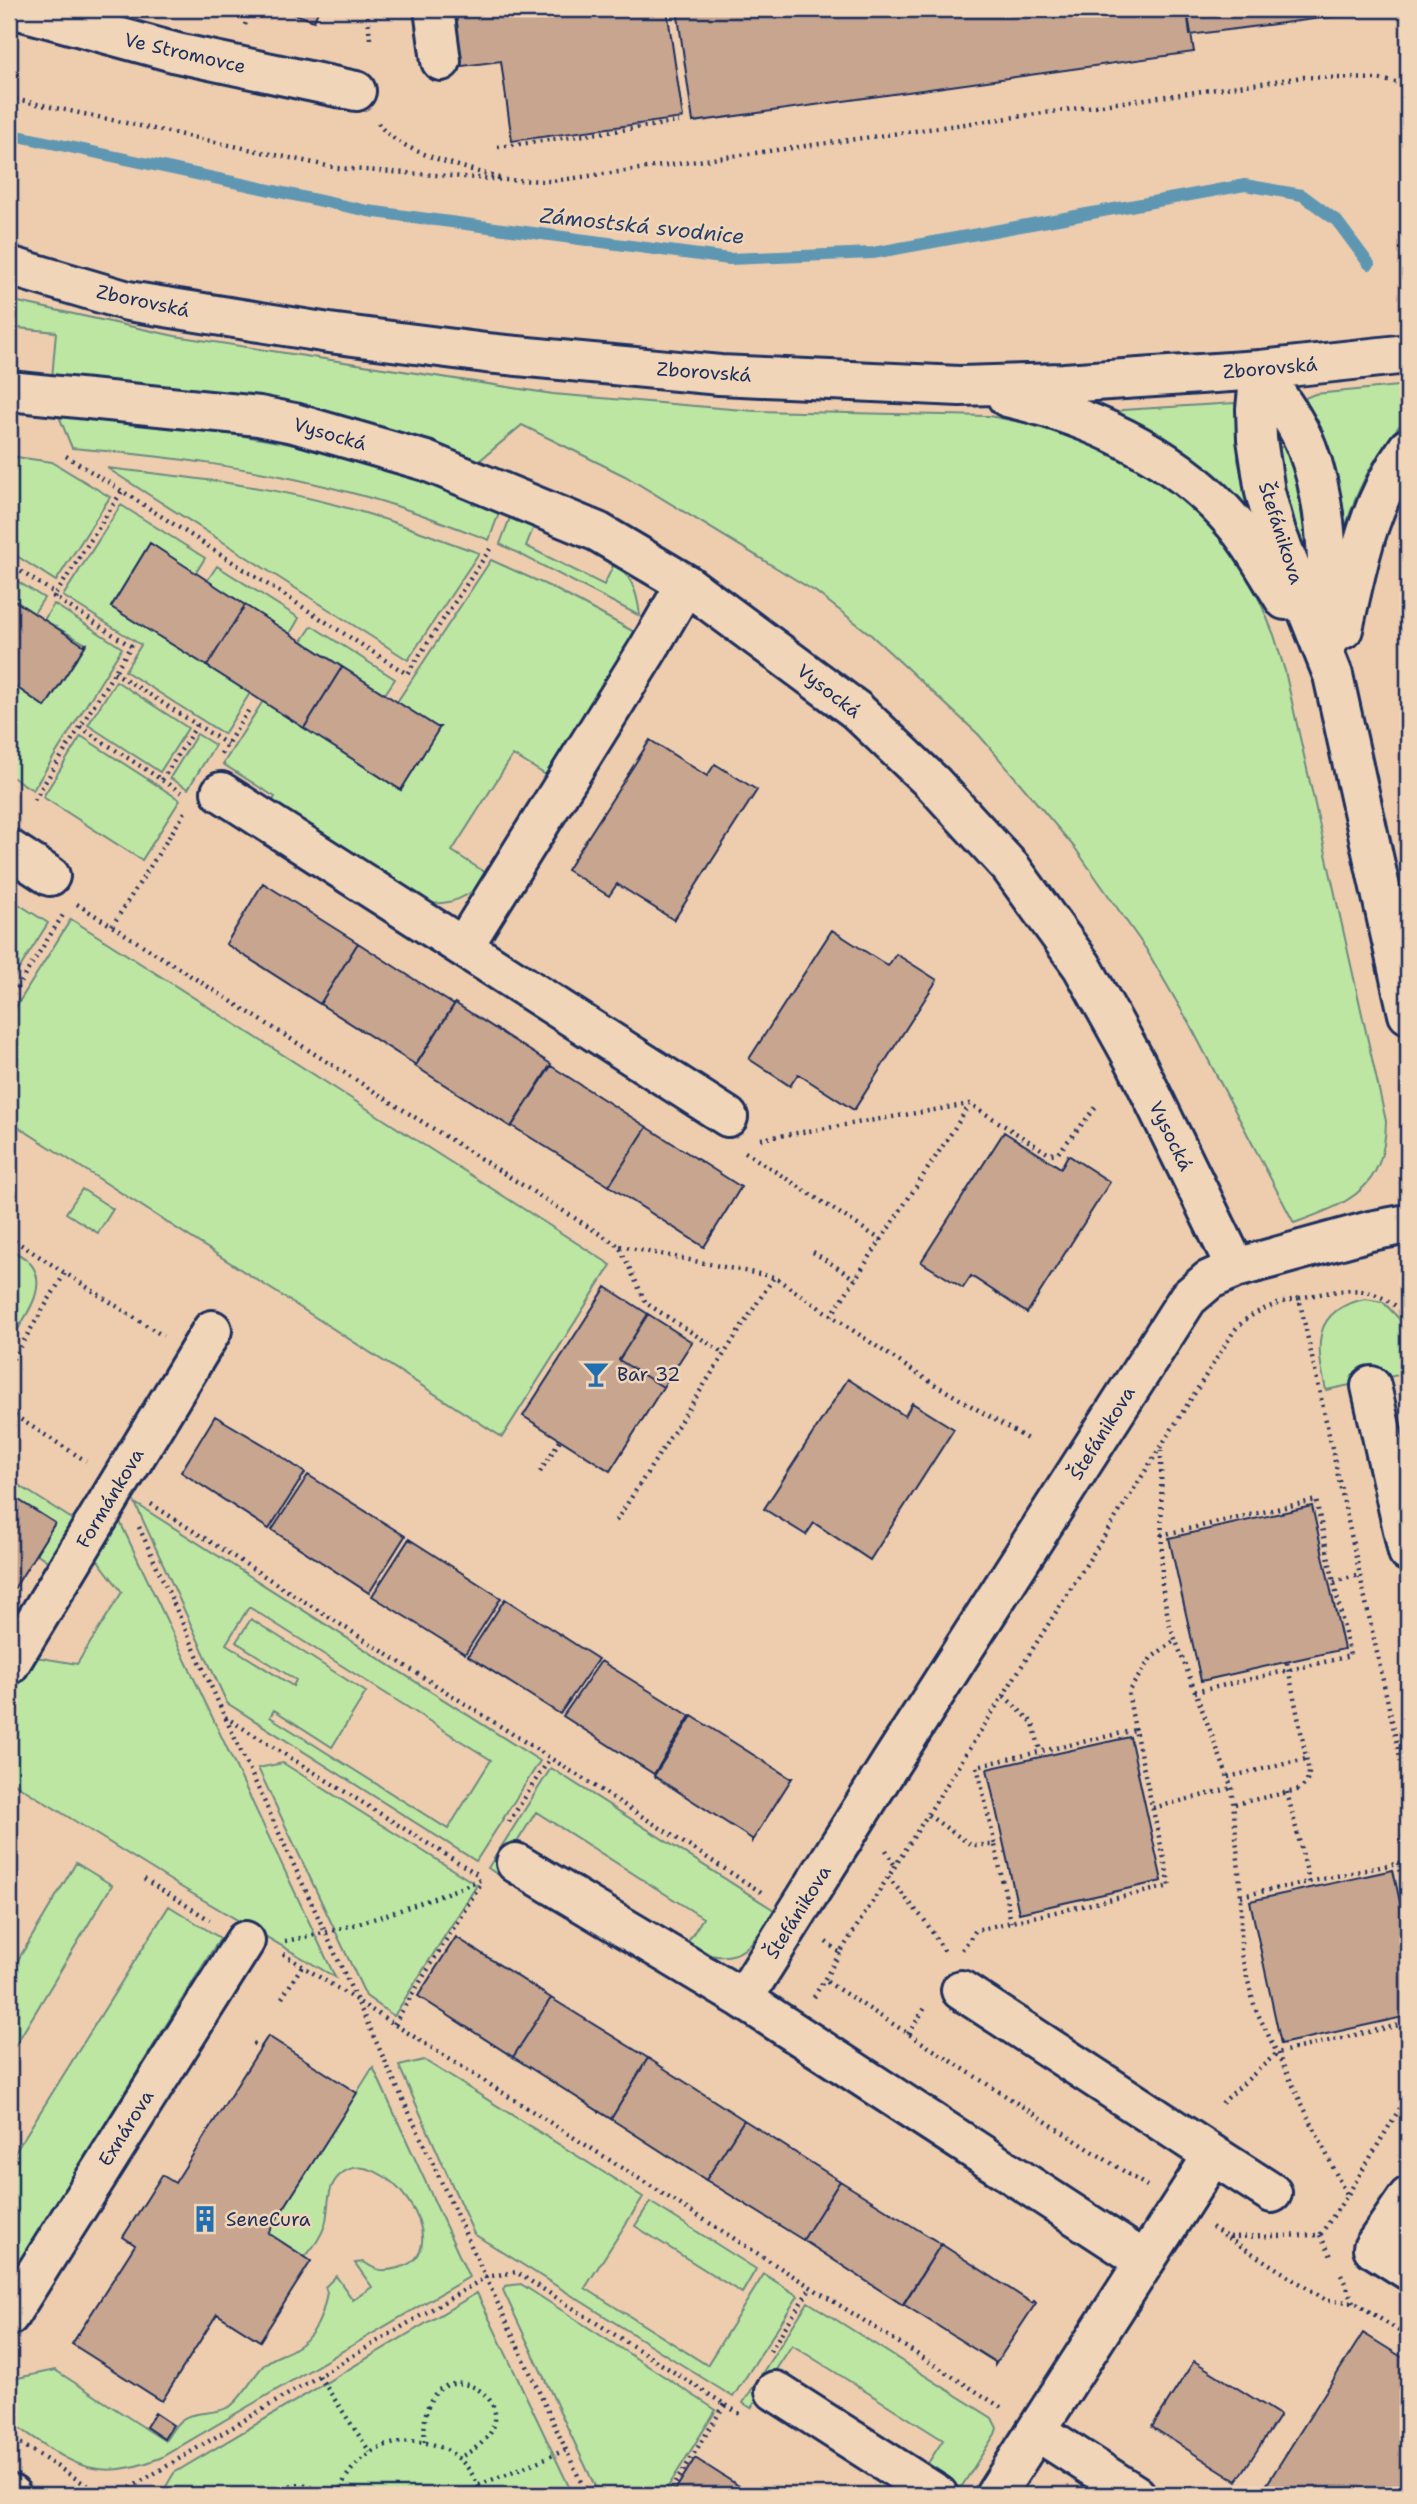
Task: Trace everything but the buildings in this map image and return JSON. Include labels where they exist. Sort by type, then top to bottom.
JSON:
[{"type":"street","name":"Ve Stromovce","points":[[15,9],[177,53],[356,91]]},
{"type":"street","points":[[434,9],[441,61]]},
{"type":"street","name":"Zborovská","points":[[9,266],[128,301],[329,334],[473,352],[720,375],[960,386],[1064,383],[1260,370],[1408,354]]},
{"type":"street","name":"Štefánikova","points":[[1260,370],[1296,425],[1316,475],[1322,513],[1332,675]]},
{"type":"street","name":"Štefánikova","points":[[1260,370],[1256,409],[1257,439],[1265,492],[1276,532],[1332,675],[1408,1014]]},
{"type":"street","name":"Štefánikova","points":[[960,386],[1046,406],[1083,418],[1133,443],[1175,469],[1207,495],[1235,524],[1332,675]]},
{"type":"street","name":"Vysocká","points":[[9,391],[259,416],[307,427],[426,461],[598,532],[686,584],[856,710],[934,784],[1011,868],[1082,966],[1136,1063],[1236,1268]]},
{"type":"street","points":[[1332,675],[1362,545],[1374,506],[1391,472],[1408,448]]},
{"type":"street","points":[[463,947],[686,584]]},
{"type":"street","points":[[220,774],[463,947],[728,1117]]},
{"type":"street","points":[[9,849],[61,888]]},
{"type":"street","points":[[1236,1268],[1370,1231],[1408,1224]]},
{"type":"street","name":"Štefánikova","points":[[743,1999],[1188,1298],[1209,1280],[1236,1268]]},
{"type":"street","name":"Formánkova","points":[[9,1665],[130,1490],[212,1330]]},
{"type":"street","points":[[1371,1387],[1408,1552]]},
{"type":"street","points":[[497,1858],[743,1999],[1145,2261]]},
{"type":"street","name":"Exnárova","points":[[9,2316],[259,1942]]},
{"type":"street","points":[[951,1978],[1272,2193]]},
{"type":"street","points":[[995,2495],[1213,2155]]},
{"type":"street","points":[[1408,2197],[1373,2248],[1408,2270]]},
{"type":"street","points":[[775,2391],[938,2495]]},
{"type":"street","points":[[1037,2431],[1136,2495]]},
{"type":"path","points":[[368,9],[370,39]]},
{"type":"path","points":[[9,98],[337,168],[553,181],[1304,77],[1376,79],[1408,85]]},
{"type":"path","points":[[356,91],[382,129],[407,146],[506,180]]},
{"type":"path","points":[[498,147],[679,122]]},
{"type":"path","points":[[65,456],[407,674],[491,549]]},
{"type":"path","points":[[34,800],[131,646],[54,597],[122,491]]},
{"type":"path","points":[[9,564],[56,594]]},
{"type":"path","points":[[114,672],[227,744]]},
{"type":"path","points":[[220,774],[227,744],[250,708]]},
{"type":"path","points":[[162,780],[197,725]]},
{"type":"path","points":[[80,727],[192,799],[112,926]]},
{"type":"path","points":[[61,888],[112,926],[619,1246],[774,1278],[919,1375],[1029,1440]]},
{"type":"path","points":[[9,1000],[65,911]]},
{"type":"path","points":[[758,1140],[970,1104],[1049,1154],[1058,1153],[1064,1147],[1098,1105]]},
{"type":"path","points":[[831,1316],[970,1104]]},
{"type":"path","points":[[744,1152],[881,1240]]},
{"type":"path","points":[[9,1237],[165,1337]]},
{"type":"path","points":[[619,1246],[646,1303],[725,1354]]},
{"type":"path","points":[[813,1252],[855,1279]]},
{"type":"path","points":[[9,1362],[65,1273]]},
{"type":"path","points":[[616,1521],[774,1278]]},
{"type":"path","points":[[1156,2192],[824,1980],[1242,1321],[1275,1304],[1343,1290],[1360,1290],[1395,1305],[1408,1317]]},
{"type":"path","points":[[1299,1298],[1408,1794]]},
{"type":"path","points":[[9,1412],[88,1462]]},
{"type":"path","points":[[540,1472],[560,1440]]},
{"type":"path","points":[[1161,1450],[1162,1585],[1175,1640],[1232,1788],[1241,1896],[1241,1954],[1255,2008],[1347,2196],[1408,2095]]},
{"type":"path","points":[[130,1490],[225,1717],[587,2495]]},
{"type":"path","points":[[130,1490],[768,1897]]},
{"type":"path","points":[[1161,1535],[1316,1500],[1334,1582],[1350,1656],[1195,1692]]},
{"type":"path","points":[[1334,1582],[1359,1575]]},
{"type":"path","points":[[908,2034],[951,1978],[976,1930],[1170,1886],[1128,1692],[1151,1658],[1175,1640]]},
{"type":"path","points":[[1235,1804],[1304,1787],[1308,1780],[1287,1662]]},
{"type":"path","points":[[1004,1696],[1033,1723],[1040,1751]]},
{"type":"path","points":[[225,1717],[476,1874]]},
{"type":"path","points":[[1012,1922],[977,1766],[1135,1730]]},
{"type":"path","points":[[394,2024],[497,1858],[550,1758]]},
{"type":"path","points":[[1228,1777],[1306,1759]]},
{"type":"path","points":[[1153,1808],[1232,1788]]},
{"type":"path","points":[[1287,1792],[1310,1885]]},
{"type":"path","points":[[928,1815],[971,1845],[995,1845]]},
{"type":"path","points":[[476,1874],[497,1858]]},
{"type":"path","points":[[476,1874],[497,1858]]},
{"type":"path","points":[[259,1942],[326,1934],[377,1918],[497,1858]]},
{"type":"path","points":[[1241,1896],[1310,1885],[1399,1863],[1408,1903]]},
{"type":"path","points":[[888,1877],[925,1921],[951,1978]]},
{"type":"path","points":[[820,1937],[840,1953]]},
{"type":"path","points":[[282,1998],[302,1966]]},
{"type":"path","points":[[357,2000],[1037,2431]]},
{"type":"path","points":[[1222,2103],[1277,2053],[1408,2023]]},
{"type":"path","points":[[253,2043],[261,2047]]},
{"type":"path","points":[[1227,2237],[1328,2301],[1355,2302],[1408,2337]]},
{"type":"path","points":[[118,2495],[486,2277],[516,2272],[725,2404],[668,2495]]},
{"type":"path","points":[[319,2376],[370,2452]]},
{"type":"path","points":[[425,2442],[427,2409],[438,2391],[447,2385],[458,2383],[480,2389],[494,2407],[493,2431],[478,2448],[458,2458]]},
{"type":"path","points":[[9,2436],[102,2495]]},
{"type":"path","points":[[338,2495],[354,2465],[370,2452],[387,2444],[406,2441],[425,2442],[458,2458],[470,2470],[479,2485],[481,2495]]},
{"type":"path","points":[[479,2485],[566,2450]]},
{"type":"path","points":[[279,2495],[291,2486],[298,2485],[317,2489],[327,2495]]},
{"type":"green space","points":[[9,300],[175,336],[553,394],[755,411],[989,416],[1041,426],[1100,446],[1132,463],[1192,506],[1220,535],[1242,567],[1274,635],[1285,671],[1386,1121],[1379,1163],[1371,1178],[1347,1200],[1294,1223],[1189,1023],[1146,949],[1075,848],[979,735],[870,634],[816,592],[625,476],[522,425],[479,461],[449,450],[52,379],[56,332],[9,327]]},
{"type":"green space","points":[[1408,385],[1408,416],[1371,468],[1346,526],[1339,524],[1325,446],[1305,398],[1315,394]]},
{"type":"green space","points":[[1235,403],[1238,414],[1238,460],[1251,516],[1120,417],[1119,413],[1122,410]]},
{"type":"green space","points":[[58,414],[212,432],[326,452],[398,471],[500,510],[489,540],[387,503],[318,484],[178,459],[72,448]]},
{"type":"green space","points":[[1287,446],[1317,602],[1312,604],[1273,449]]},
{"type":"green space","points":[[9,456],[52,462],[110,497],[56,581],[9,551]]},
{"type":"green space","points":[[107,468],[230,483],[291,494],[384,519],[479,553],[408,660]]},
{"type":"green space","points":[[121,505],[205,558],[195,574],[150,543],[111,607],[250,693],[224,734],[125,671],[141,645],[63,596]]},
{"type":"green space","points":[[511,515],[534,526],[526,546],[604,585],[614,564],[620,568],[633,586],[640,616],[500,544]]},
{"type":"green space","points":[[491,560],[553,588],[638,634],[551,778],[513,755],[452,851],[489,875],[474,890],[458,899],[440,903],[419,903],[267,810],[275,797],[223,764],[263,701],[401,790],[439,727],[397,702]]},
{"type":"green space","points":[[217,566],[299,618],[290,634],[207,581]]},
{"type":"green space","points":[[9,576],[44,598],[34,613],[9,597]]},
{"type":"green space","points":[[54,604],[122,648],[33,790],[9,775],[9,682],[46,706],[86,644],[44,620]]},
{"type":"green space","points":[[312,626],[395,679],[385,694],[302,641]]},
{"type":"green space","points":[[116,681],[188,728],[160,772],[88,725]]},
{"type":"green space","points":[[197,734],[215,745],[188,789],[170,778]]},
{"type":"green space","points":[[81,736],[180,800],[142,860],[43,797]]},
{"type":"green space","points":[[9,898],[48,923],[9,985]]},
{"type":"green space","points":[[71,919],[611,1265],[502,1437],[9,1121],[9,1018]]},
{"type":"green space","points":[[82,1189],[113,1209],[98,1233],[66,1213]]},
{"type":"green space","points":[[9,1249],[28,1261],[35,1271],[37,1281],[33,1303],[9,1343]]},
{"type":"green space","points":[[1365,1299],[1383,1302],[1408,1328],[1408,1373],[1326,1390],[1320,1345],[1326,1321],[1347,1304]]},
{"type":"green space","points":[[9,1479],[80,1524],[29,1605],[24,1602],[49,1562],[36,1553],[55,1523],[9,1494]]},
{"type":"green space","points":[[135,1503],[540,1761],[476,1861],[227,1703]],"holes":[[[249,1607],[491,1760],[448,1829],[270,1717],[274,1710],[332,1747],[366,1692],[251,1619],[236,1642],[296,1680],[293,1686],[226,1644]]]},
{"type":"green space","points":[[114,1509],[335,1977],[181,1887],[9,1780],[9,1681],[24,1655],[77,1664],[122,1592],[90,1550]]},
{"type":"green space","points":[[283,1763],[477,1885],[394,2016],[366,1996],[258,1768]]},
{"type":"green space","points":[[551,1768],[774,1910],[748,1947],[729,1956],[717,1956],[684,1948],[703,1918],[536,1812],[497,1874],[488,1868]]},
{"type":"green space","points":[[76,1863],[112,1885],[9,2056],[9,1975]]},
{"type":"green space","points":[[169,1906],[220,1938],[9,2279],[9,2162]]},
{"type":"green space","points":[[424,2060],[643,2197],[585,2288],[707,2365],[764,2274],[798,2296],[733,2397],[474,2234],[399,2066]]},
{"type":"green space","points":[[373,2067],[469,2277],[160,2458],[135,2466],[114,2470],[79,2464],[63,2457],[9,2421],[9,2385],[13,2379],[55,2370],[165,2441],[183,2419],[229,2407],[267,2362],[307,2339],[317,2325],[323,2309],[327,2292],[325,2287],[336,2276],[353,2300],[372,2287],[355,2263],[364,2262],[376,2269],[388,2270],[398,2268],[416,2258],[422,2242],[419,2222],[409,2202],[394,2184],[376,2172],[357,2168],[335,2180],[323,2229],[305,2257],[268,2233]]},
{"type":"green space","points":[[650,2202],[756,2269],[742,2293],[635,2226]]},
{"type":"green space","points":[[521,2284],[716,2410],[663,2495],[599,2495],[503,2290],[505,2286]]},
{"type":"green space","points":[[477,2293],[573,2495],[161,2495],[174,2473]]},
{"type":"green space","points":[[808,2302],[992,2418],[997,2428],[995,2434],[962,2486],[954,2489],[923,2471],[943,2440],[792,2345],[751,2408],[743,2403]]},
{"type":"waterway","name":"Zámostská svodnice","points":[[9,134],[368,211],[729,259],[873,253],[1245,185],[1302,195],[1337,221],[1369,264]]},
{"type":"place","name":"Bar 32","points":[[596,1374]]},
{"type":"place","name":"SeneCura","points":[[205,2219]]}]
